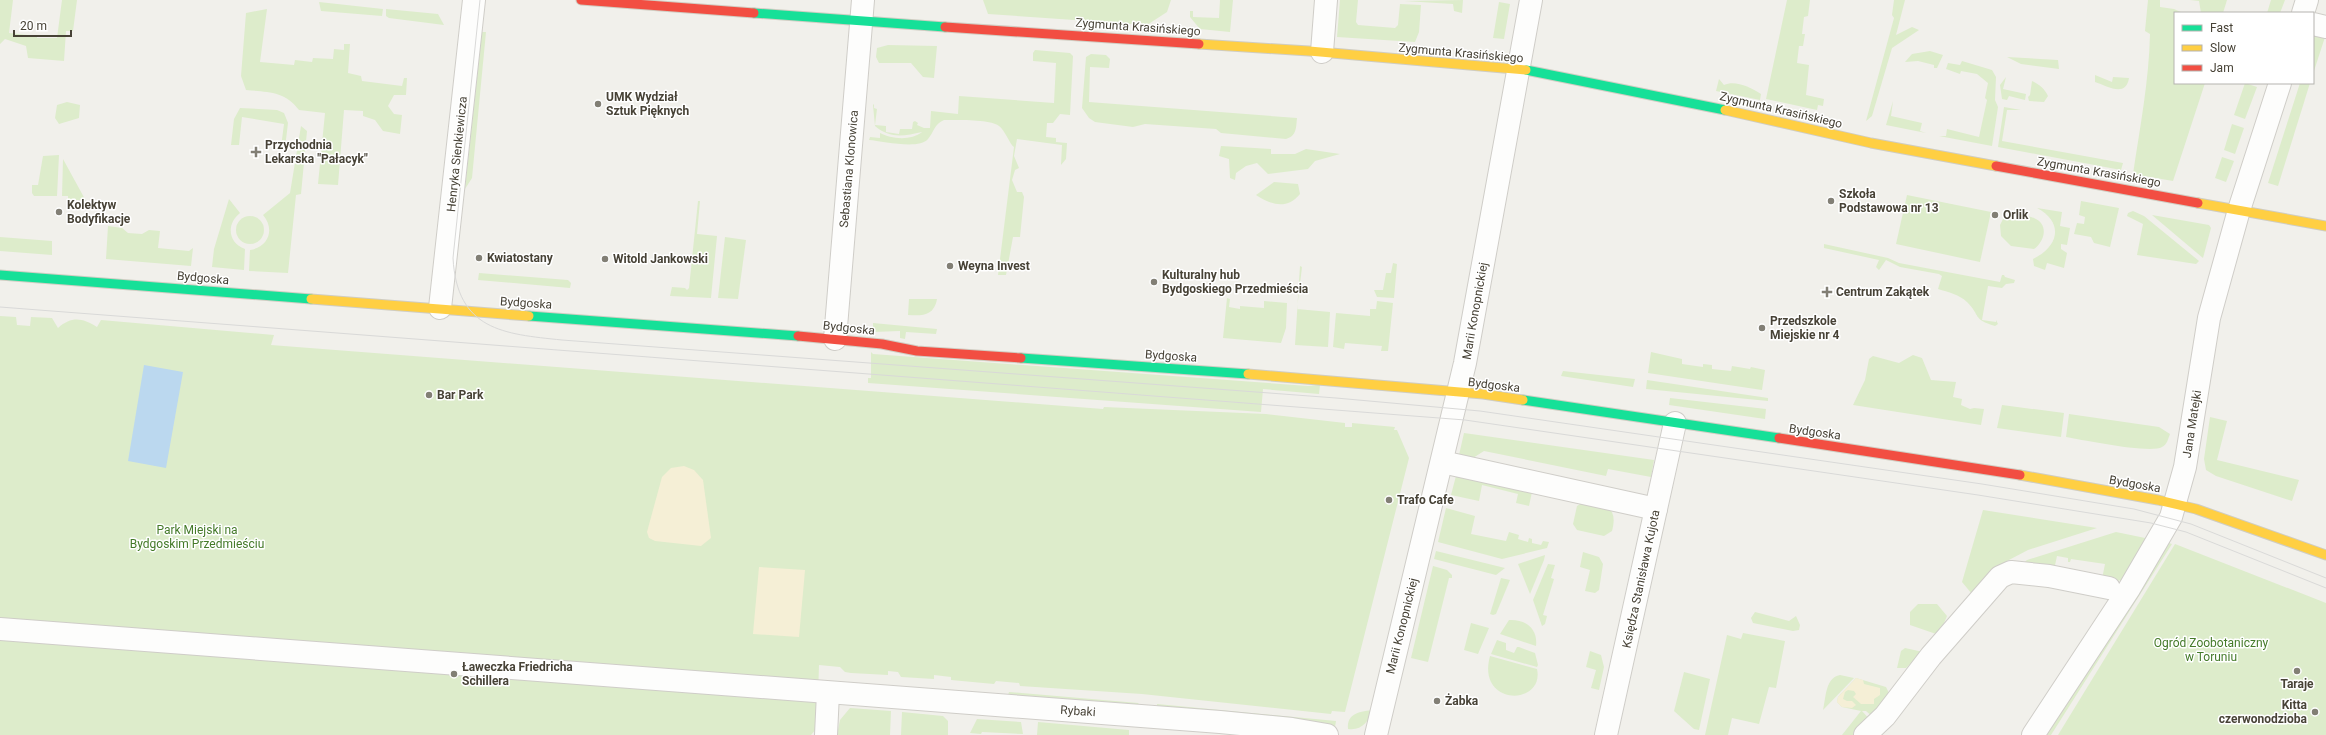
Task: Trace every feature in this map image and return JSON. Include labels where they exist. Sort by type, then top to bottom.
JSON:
[{"type":"street","name":"Henryka Sienkiewicza","points":[[440,308],[474,0]]},
{"type":"street","name":"Zygmunta Krasińskiego","points":[[581,0],[861,21],[1322,52],[1519,69],[1708,106],[1871,142],[2326,226]]},
{"type":"street","name":"Sebastiana Klonowica","points":[[835,339],[863,0]]},
{"type":"street","points":[[1322,52],[1326,0]]},
{"type":"street","name":"Marii Konopnickiej","points":[[1376,735],[1459,392],[1470,340],[1531,0]]},
{"type":"street","points":[[2303,12],[2307,0]]},
{"type":"street","points":[[2314,24],[2326,27]]},
{"type":"street","name":"Jana Matejki","points":[[2033,735],[2129,590],[2167,527],[2176,504],[2185,467],[2210,318],[2239,210],[2280,84]]},
{"type":"street","name":"Bydgoska","points":[[0,275],[835,339],[882,344],[917,351],[1178,368],[1459,392],[1983,469],[2176,504],[2237,523],[2326,555]]},
{"type":"street","name":"Księdza Stanisława Kujota","points":[[1606,735],[1674,423]]},
{"type":"street","points":[[1442,462],[1656,509]]},
{"type":"street","points":[[1865,735],[1886,716],[1931,656],[2000,578],[2011,572],[2049,576],[2108,588]]},
{"type":"street","name":"Rybaki","points":[[0,629],[1220,722],[1292,729],[1327,735]]},
{"type":"street","points":[[826,735],[828,693]]},
{"type":"green space","points":[[0,0],[13,0],[9,33],[37,36],[37,38],[57,38],[62,0],[77,0],[73,31],[66,31],[64,61],[28,58],[26,46],[5,39],[0,44]]},
{"type":"green space","points":[[983,0],[1171,0],[1167,12],[1147,25],[988,14]]},
{"type":"green space","points":[[1220,0],[1233,0],[1230,32],[1200,29],[1190,17],[1190,11],[1193,11],[1193,17],[1219,18]]},
{"type":"green space","points":[[1340,0],[1358,0],[1356,22],[1358,25],[1395,28],[1398,25],[1400,4],[1421,5],[1419,32],[1415,42],[1337,37]]},
{"type":"green space","points":[[1463,0],[1462,13],[1454,11],[1453,4],[1404,1]]},
{"type":"green space","points":[[1787,0],[1810,0],[1808,16],[1804,17],[1802,34],[1805,34],[1803,46],[1799,46],[1797,63],[1809,65],[1806,95],[1824,99],[1823,106],[1818,105],[1817,110],[1766,99]]},
{"type":"green space","points":[[1894,0],[1905,0],[1896,35],[1912,27],[1919,30],[1892,48],[1872,116],[1866,121],[1894,18],[1892,15]]},
{"type":"green space","points":[[2148,0],[2160,0],[2160,7],[2174,9],[2181,12],[2174,12],[2174,84],[2205,84],[2173,181],[2133,174],[2148,69],[2150,34],[2145,31]]},
{"type":"green space","points":[[2190,0],[2227,0],[2223,12],[2201,12],[2199,1]]},
{"type":"green space","points":[[2271,0],[2285,0],[2280,12],[2267,12]]},
{"type":"green space","points":[[319,2],[383,9],[382,16],[321,11]]},
{"type":"green space","points":[[1499,2],[1510,4],[1504,39],[1493,38]]},
{"type":"green space","points":[[267,9],[260,62],[294,65],[295,60],[312,62],[313,58],[333,59],[334,49],[344,50],[344,44],[350,44],[348,73],[361,76],[362,81],[402,86],[404,78],[407,78],[406,95],[394,95],[388,106],[394,114],[402,115],[400,134],[383,131],[375,120],[363,116],[363,111],[344,110],[338,185],[318,184],[325,113],[299,110],[288,99],[276,94],[246,90],[241,76],[246,13]]},
{"type":"green space","points":[[386,9],[438,14],[444,25],[389,18],[386,16]]},
{"type":"green space","points":[[2316,31],[2326,34],[2314,71],[2314,38]]},
{"type":"green space","points":[[482,32],[486,32],[472,178],[465,189]]},
{"type":"green space","points":[[888,45],[937,46],[934,78],[923,77],[911,63],[879,63],[876,57],[877,48]]},
{"type":"green space","points":[[1035,50],[1070,53],[1073,56],[1070,115],[1060,114],[1053,123],[1047,123],[1046,137],[1056,138],[1056,142],[1067,143],[1066,159],[1061,165],[1062,145],[1017,139],[1014,156],[1019,168],[1015,170],[1012,180],[1017,192],[1022,192],[1024,197],[1020,237],[1013,237],[1006,275],[998,275],[1014,147],[1003,131],[999,126],[989,122],[973,120],[944,120],[934,128],[928,139],[917,144],[869,140],[870,137],[880,138],[880,133],[895,138],[907,138],[922,132],[909,135],[892,135],[886,133],[875,126],[873,105],[874,104],[874,108],[877,109],[875,125],[886,126],[886,132],[899,134],[900,129],[912,129],[913,122],[915,121],[918,123],[917,125],[924,128],[930,128],[931,111],[958,114],[959,96],[1054,103],[1056,63],[1033,61],[1033,53]]},
{"type":"green space","points":[[1930,51],[1943,55],[1937,68],[1934,68],[1934,65],[1918,61],[1905,62],[1912,54]]},
{"type":"green space","points":[[1091,54],[1106,55],[1110,59],[1109,68],[1090,67],[1089,102],[1297,118],[1295,131],[1290,138],[1286,139],[1221,133],[1216,129],[1145,124],[1133,127],[1095,122],[1089,118],[1082,108],[1086,57]]},
{"type":"green space","points":[[2007,57],[2058,60],[2059,69],[2021,64]]},
{"type":"green space","points":[[1962,61],[1992,70],[1996,77],[1995,100],[1998,107],[1992,146],[1939,136],[1946,136],[1947,129],[1979,137],[1987,100],[1985,98],[1988,83],[1977,74],[1961,71],[1960,74],[1946,69],[1948,63],[1960,65]]},
{"type":"green space","points":[[2095,75],[2112,82],[2113,77],[2129,78],[2124,88],[2115,89],[2095,82]]},
{"type":"green space","points":[[2006,77],[2003,89],[2026,94],[2025,100],[2009,96],[2007,100],[2002,99],[2000,85]]},
{"type":"green space","points":[[1719,79],[1724,85],[1733,83],[1752,89],[1761,94],[1760,100],[1716,91]]},
{"type":"green space","points":[[2032,81],[2042,87],[2047,93],[2048,96],[2044,102],[2029,101],[2028,97],[2030,95]]},
{"type":"green space","points":[[2245,84],[2257,87],[2245,119],[2234,115]]},
{"type":"green space","points":[[2300,84],[2310,84],[2278,186],[2268,183]]},
{"type":"green space","points":[[1893,101],[1891,116],[1922,123],[1920,131],[1926,133],[1886,125]]},
{"type":"green space","points":[[67,102],[80,105],[79,118],[59,124],[55,118],[57,105]]},
{"type":"green space","points":[[2004,107],[2021,110],[2007,110],[2002,141],[2123,163],[2121,170],[1998,147]]},
{"type":"green space","points":[[240,108],[277,110],[284,113],[288,123],[285,148],[281,147],[284,124],[242,117],[239,145],[231,145],[234,119]]},
{"type":"green space","points":[[2232,124],[2244,128],[2235,154],[2224,150]]},
{"type":"green space","points":[[301,126],[307,131],[301,194],[296,195],[288,273],[249,271],[250,250],[262,245],[268,237],[269,226],[263,215],[290,193]]},
{"type":"green space","points":[[1221,146],[1271,149],[1271,154],[1295,154],[1306,149],[1340,154],[1315,161],[1308,169],[1268,174],[1257,163],[1246,166],[1236,173],[1235,180],[1230,178],[1229,159],[1219,156]]},
{"type":"green space","points":[[59,155],[57,196],[34,196],[32,193],[32,185],[38,185],[43,156]]},
{"type":"green space","points":[[2222,157],[2234,161],[2226,182],[2215,178]]},
{"type":"green space","points":[[63,159],[86,201],[68,199],[68,196],[62,196]]},
{"type":"green space","points":[[1274,182],[1298,184],[1300,194],[1295,199],[1284,204],[1273,203],[1256,195]]},
{"type":"green space","points":[[1907,195],[1991,212],[1980,262],[1896,244]]},
{"type":"green space","points":[[229,199],[240,213],[232,222],[231,233],[235,242],[245,249],[244,270],[212,267],[214,249]]},
{"type":"green space","points":[[698,201],[700,201],[697,234],[717,236],[711,298],[670,296],[672,287],[685,288],[687,290],[689,288]]},
{"type":"green space","points":[[2081,201],[2119,208],[2110,247],[2094,243],[2091,237],[2074,234],[2077,223],[2084,224],[2085,217],[2079,215]]},
{"type":"green space","points":[[2037,208],[2062,212],[2060,226],[2070,228],[2067,245],[2061,244],[2061,249],[2067,253],[2064,268],[2047,263],[2045,270],[2034,266],[2033,259],[2048,248],[2053,242],[2055,235],[2055,228],[2052,221],[2046,214]]},
{"type":"green space","points":[[2133,211],[2144,216],[2199,261],[2196,264],[2137,255],[2143,224],[2127,216],[2128,213]]},
{"type":"green space","points":[[2018,215],[2034,218],[2042,224],[2044,233],[2043,237],[2038,246],[2034,249],[2011,246],[2001,236],[2000,225],[2003,219]]},
{"type":"green space","points":[[2152,215],[2209,225],[2211,228],[2203,258]]},
{"type":"green space","points":[[250,216],[260,220],[264,230],[260,240],[250,244],[240,240],[236,230],[240,220]]},
{"type":"green space","points":[[108,226],[122,228],[128,233],[142,234],[149,230],[160,231],[158,248],[189,251],[193,248],[191,266],[106,259]]},
{"type":"green space","points":[[0,237],[52,241],[52,255],[0,251]]},
{"type":"green space","points":[[725,237],[746,240],[738,299],[718,298]]},
{"type":"green space","points":[[1824,244],[1888,258],[1899,263],[2000,282],[2002,275],[2015,280],[2014,283],[2006,284],[2002,288],[1988,286],[1982,320],[1996,322],[1996,320],[1998,324],[1995,326],[1988,324],[1980,319],[1967,302],[1961,297],[1938,289],[1942,276],[1939,274],[1900,267],[1886,260],[1879,270],[1876,267],[1879,260],[1824,248]]},
{"type":"green space","points":[[1393,263],[1397,264],[1394,298],[1377,297],[1374,290],[1383,290],[1386,273],[1391,273]]},
{"type":"green space","points":[[1300,266],[1302,267],[1298,304]]},
{"type":"green space","points":[[479,273],[568,280],[571,283],[570,288],[478,280]]},
{"type":"green space","points":[[1227,298],[1230,299],[1229,307],[1240,309],[1240,306],[1264,308],[1264,301],[1287,303],[1286,328],[1281,343],[1223,338]]},
{"type":"green space","points":[[909,299],[937,299],[933,309],[927,314],[908,315]]},
{"type":"green space","points":[[1377,301],[1393,303],[1388,351],[1381,351],[1382,346],[1345,343],[1344,349],[1333,347],[1336,313],[1370,316],[1370,309],[1376,309]]},
{"type":"green space","points":[[1297,309],[1330,312],[1328,347],[1295,345]]},
{"type":"green space","name":"Park Miejski na Bydgoskim Przedmieściu","points":[[0,316],[16,317],[17,325],[30,326],[31,317],[52,318],[58,328],[73,320],[82,320],[97,327],[101,320],[274,335],[271,345],[1103,409],[1104,407],[1266,414],[1345,423],[1345,427],[1352,427],[1352,423],[1395,427],[1394,430],[1397,430],[1409,458],[1345,712],[1332,711],[1331,714],[1142,694],[1020,686],[1019,683],[996,681],[994,684],[951,680],[951,677],[934,675],[934,679],[901,677],[898,672],[888,671],[888,675],[851,673],[845,672],[840,667],[819,665],[817,728],[811,735],[0,735]]},
{"type":"green space","points":[[873,323],[937,329],[936,334],[906,332],[905,339],[900,338],[900,331],[873,332]]},
{"type":"green space","points":[[871,352],[873,354],[1308,386],[1320,385],[1319,394],[1263,389],[1261,412],[868,383],[868,378],[871,378]]},
{"type":"green space","points":[[1651,352],[1682,359],[1682,364],[1703,367],[1703,364],[1712,365],[1712,369],[1731,371],[1732,366],[1750,369],[1751,367],[1765,370],[1762,390],[1648,373]]},
{"type":"green space","points":[[1913,355],[1922,358],[1931,380],[1956,382],[1953,397],[1962,399],[1961,405],[1970,409],[1984,409],[1981,425],[1853,405],[1865,380],[1869,359],[1873,356],[1899,363]]},
{"type":"green space","points":[[1563,371],[1635,379],[1633,387],[1561,376]]},
{"type":"green space","points":[[1647,380],[1768,398],[1768,401],[1646,389]]},
{"type":"green space","points":[[1670,398],[1766,409],[1765,419],[1669,405]]},
{"type":"green space","points":[[2002,405],[2064,413],[2061,437],[1997,428]]},
{"type":"green space","points":[[2069,414],[2159,427],[2170,434],[2165,445],[2155,449],[2116,446],[2066,437]]},
{"type":"green space","points":[[2210,417],[2227,421],[2217,460],[2299,480],[2292,501],[2216,476],[2206,470],[2204,459]]},
{"type":"green space","points":[[1464,433],[1654,460],[1651,477],[1608,469],[1606,476],[1484,451],[1473,458],[1459,455]]},
{"type":"green space","points":[[1457,472],[1532,492],[1529,506],[1516,503],[1518,494],[1482,485],[1479,501],[1451,495]]},
{"type":"green space","points":[[1587,500],[1605,506],[1612,512],[1612,531],[1604,536],[1577,530],[1573,524],[1577,506]]},
{"type":"green space","points":[[1446,508],[1475,516],[1471,534],[1506,541],[1509,532],[1519,535],[1518,539],[1528,542],[1529,538],[1532,539],[1532,543],[1541,545],[1543,541],[1549,542],[1547,548],[1502,559],[1438,542]]},
{"type":"green space","points":[[1983,510],[2097,528],[2028,550],[2007,561],[1972,594],[1962,582]]},
{"type":"green space","points":[[2116,532],[2150,539],[2126,579],[2112,582],[2102,579],[2105,564],[2071,559],[2070,562],[2068,562],[2068,558],[2057,556],[2054,570],[2019,567],[2027,560]]},
{"type":"green space","points":[[2169,543],[2172,544],[2051,735],[2046,735]]},
{"type":"green space","name":"Ogród Zoobotaniczny w Toruniu","points":[[2175,544],[2326,603],[2326,735],[2058,735]]},
{"type":"green space","points":[[1436,551],[1505,568],[1496,575],[1434,559]]},
{"type":"green space","points":[[1583,552],[1599,557],[1603,564],[1599,590],[1595,593],[1585,591],[1590,570],[1580,567]]},
{"type":"green space","points":[[1545,555],[1544,560],[1530,594],[1518,564]]},
{"type":"green space","points":[[1548,564],[1555,565],[1551,578],[1554,579],[1543,615],[1547,616],[1545,624],[1542,626],[1533,600]]},
{"type":"green space","points":[[1433,566],[1447,570],[1452,575],[1452,578],[1449,578],[1428,662],[1411,658]]},
{"type":"green space","points":[[1501,578],[1510,580],[1496,614],[1493,615],[1490,614]]},
{"type":"green space","points":[[1918,604],[1937,604],[1947,616],[1939,635],[1910,625],[1910,612]]},
{"type":"green space","points":[[1755,612],[1789,621],[1796,616],[1800,625],[1799,630],[1793,631],[1753,623],[1751,618]]},
{"type":"green space","points":[[1509,620],[1521,621],[1530,626],[1535,635],[1536,646],[1500,634]]},
{"type":"green space","points":[[1471,623],[1489,628],[1478,654],[1464,650]]},
{"type":"green space","points":[[1743,633],[1785,641],[1776,688],[1769,687],[1759,724],[1732,718],[1728,735],[1705,735],[1727,635],[1741,639]]},
{"type":"green space","points":[[1497,640],[1506,643],[1506,650],[1514,653],[1517,647],[1519,647],[1535,653],[1538,665],[1537,667],[1491,654]]},
{"type":"green space","points":[[1905,648],[1923,652],[1906,668],[1897,668],[1901,651]]},
{"type":"green space","points":[[1590,651],[1601,655],[1604,667],[1599,690],[1591,688],[1596,670],[1586,667]]},
{"type":"green space","points":[[1490,656],[1537,669],[1537,681],[1531,690],[1522,695],[1511,696],[1501,692],[1493,685],[1488,673]]},
{"type":"green space","points":[[1684,672],[1710,679],[1699,730],[1694,729],[1674,711]]},
{"type":"green space","points":[[1840,675],[1854,678],[1823,710],[1829,684],[1831,680]]},
{"type":"green space","points":[[1856,678],[1886,687],[1889,693],[1874,718],[1866,711],[1862,711],[1871,721],[1854,735],[1842,735],[1861,711],[1842,707],[1837,702],[1838,697]]},
{"type":"green space","points":[[1009,692],[1138,703],[1142,708],[1007,698]]},
{"type":"green space","points":[[1157,704],[1336,721],[1335,727],[1157,709]]},
{"type":"green space","points":[[850,708],[891,711],[890,735],[837,735],[840,720]]},
{"type":"green space","points":[[1374,710],[1361,727],[1348,729],[1349,719],[1352,716],[1360,712]]},
{"type":"green space","points":[[902,712],[943,716],[948,721],[948,735],[901,735]]},
{"type":"green space","points":[[977,719],[1021,722],[1023,734],[982,732],[981,734],[970,733]]},
{"type":"green space","points":[[1038,722],[1129,730],[1129,735],[1037,735]]},
{"type":"sand","points":[[684,466],[694,470],[703,480],[711,538],[701,546],[655,541],[649,538],[647,532],[662,477],[671,468]]},
{"type":"sand","points":[[759,567],[805,570],[799,637],[753,634]]},
{"type":"sand","points":[[1856,678],[1863,680],[1864,684],[1880,688],[1880,695],[1874,699],[1874,704],[1861,704],[1853,697],[1856,694],[1854,691],[1848,690],[1845,692],[1843,699],[1852,701],[1856,705],[1852,708],[1842,707],[1837,702],[1838,697]]},
{"type":"water","points":[[144,365],[183,372],[166,468],[128,461]]},
{"type":"tram line","points":[[480,0],[453,258],[456,282],[463,300],[474,314],[487,324],[503,330],[521,335],[562,340],[1336,398],[1480,411],[1982,484],[2134,509],[2191,524],[2326,578]]},
{"type":"tram line","points":[[0,307],[1465,420],[1978,495],[2151,523],[2186,532],[2326,588]]},
{"type":"traffic: fast","points":[[754,13],[945,27]]},
{"type":"traffic: fast","points":[[1526,70],[1725,110]]},
{"type":"traffic: fast","points":[[0,275],[311,299]]},
{"type":"traffic: fast","points":[[529,316],[798,336]]},
{"type":"traffic: fast","points":[[1021,358],[1248,374]]},
{"type":"traffic: fast","points":[[1523,400],[1779,438]]},
{"type":"traffic: slow","points":[[1199,44],[1309,51],[1526,70]]},
{"type":"traffic: slow","points":[[1725,110],[1871,143],[1996,166]]},
{"type":"traffic: slow","points":[[2198,203],[2326,226]]},
{"type":"traffic: slow","points":[[311,299],[529,316]]},
{"type":"traffic: slow","points":[[1248,374],[1483,394],[1523,400]]},
{"type":"traffic: slow","points":[[2020,475],[2158,500],[2196,509],[2326,555]]},
{"type":"traffic: jam","points":[[581,0],[754,13]]},
{"type":"traffic: jam","points":[[945,27],[1199,44]]},
{"type":"traffic: jam","points":[[1996,166],[2198,203]]},
{"type":"traffic: jam","points":[[798,336],[882,344],[917,351],[1021,358]]},
{"type":"traffic: jam","points":[[1779,438],[2020,475]]},
{"type":"place","name":"UMK Wydział Sztuk Pięknych","points":[[598,104]]},
{"type":"place","name":"Przychodnia Lekarska \"Pałacyk\"","points":[[256,152]]},
{"type":"place","name":"Szkoła Podstawowa nr 13","points":[[1831,201]]},
{"type":"place","name":"Kolektyw Bodyfikacje","points":[[59,212]]},
{"type":"place","name":"Orlik","points":[[1995,215]]},
{"type":"place","name":"Kwiatostany","points":[[479,258]]},
{"type":"place","name":"Witold Jankowski","points":[[605,259]]},
{"type":"place","name":"Weyna Invest","points":[[950,266]]},
{"type":"place","name":"Kulturalny hub Bydgoskiego Przedmieścia","points":[[1154,282]]},
{"type":"place","name":"Centrum Zakątek","points":[[1827,292]]},
{"type":"place","name":"Przedszkole Miejskie nr 4","points":[[1762,328]]},
{"type":"place","name":"Bar Park","points":[[429,395]]},
{"type":"place","name":"Trafo Cafe","points":[[1389,500]]},
{"type":"place","name":"Taraje","points":[[2297,671]]},
{"type":"place","name":"Ławeczka Friedricha Schillera","points":[[454,674]]},
{"type":"place","name":"Żabka","points":[[1437,701]]},
{"type":"place","name":"Kitta czerwonodzioba","points":[[2315,712]]}]
